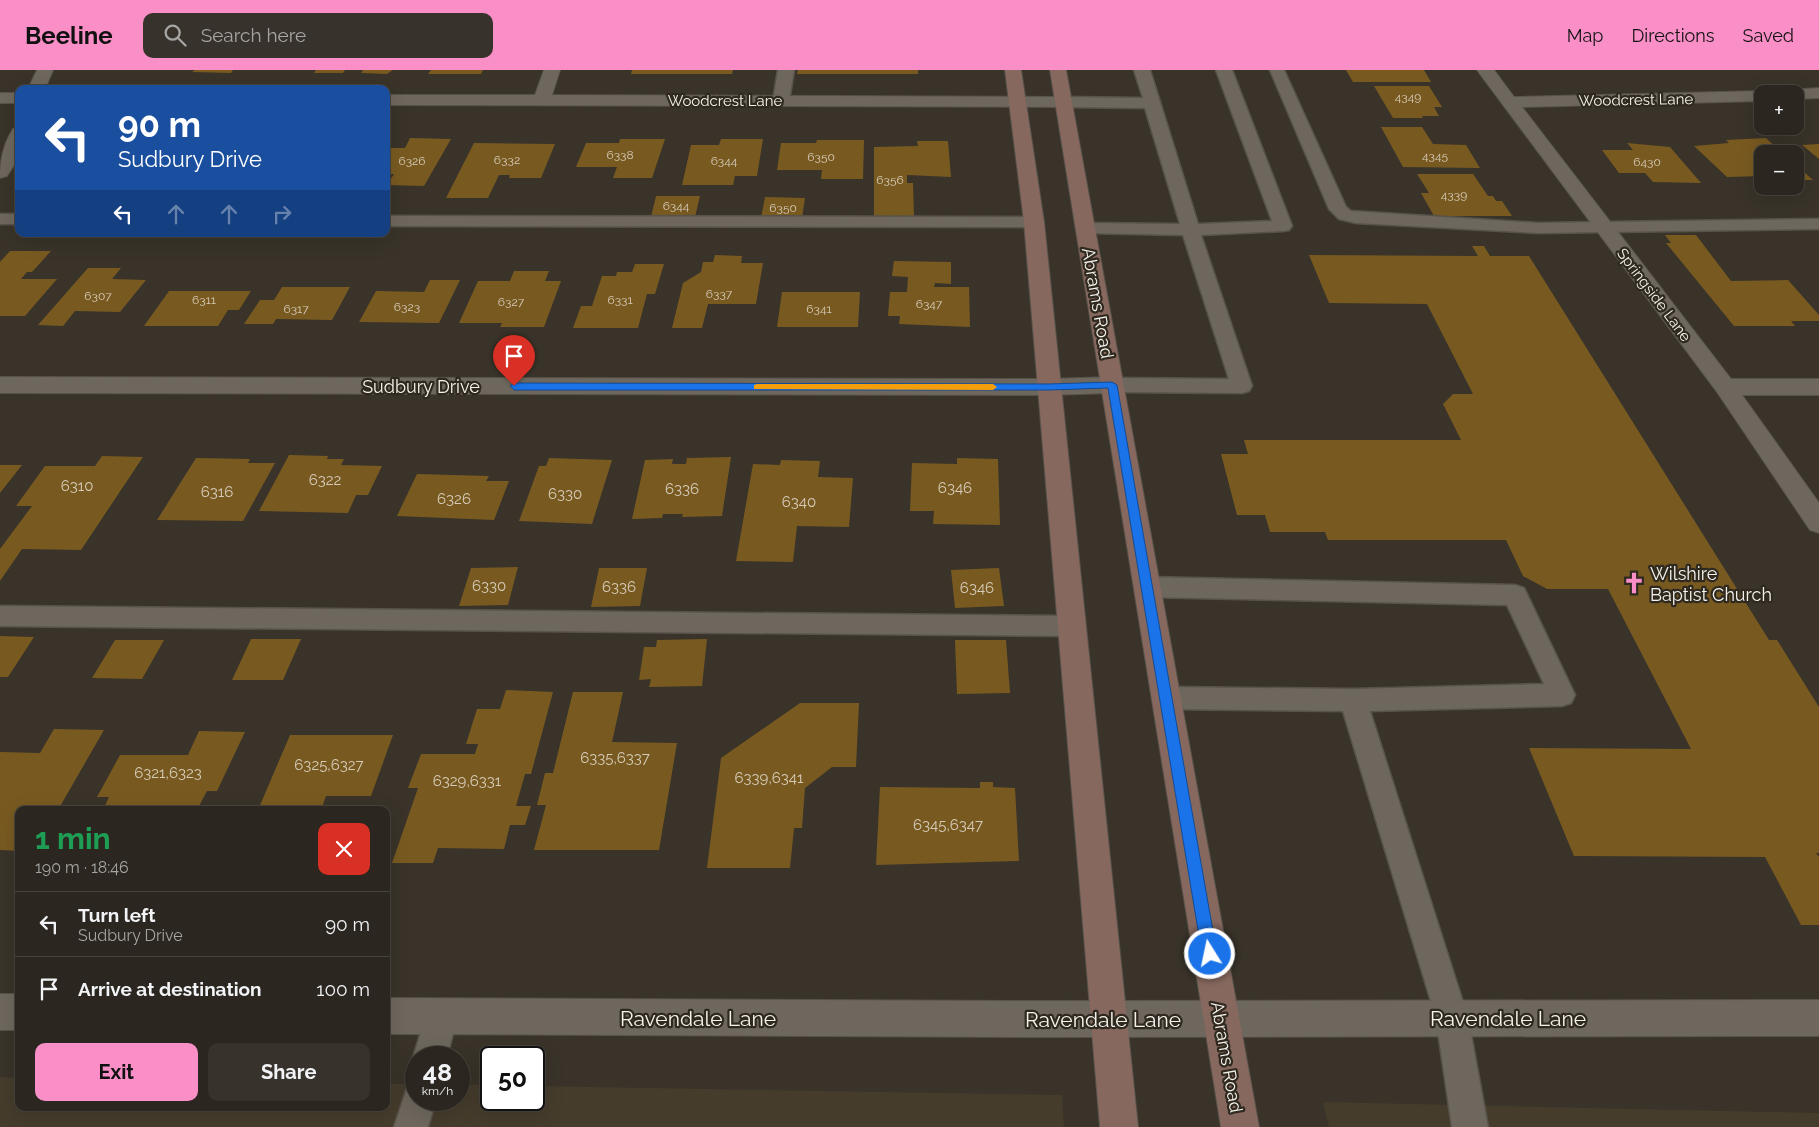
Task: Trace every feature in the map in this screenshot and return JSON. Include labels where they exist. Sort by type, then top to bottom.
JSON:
[{"type":"main road","points":[[1013,70],[1034,222],[1120,1127]]},
{"type":"main road","name":"Abrams Road","points":[[1058,70],[1240,1127]]},
{"type":"street","points":[[38,85],[45,70]]},
{"type":"street","points":[[541,101],[552,70]]},
{"type":"street","name":"Springside Lane","points":[[1485,70],[1725,387],[1819,523]]},
{"type":"street","points":[[1804,93],[1819,92]]},
{"type":"street","name":"Woodcrest Lane","points":[[1509,102],[1754,96]]},
{"type":"street","points":[[0,98],[15,98]]},
{"type":"street","name":"Woodcrest Lane","points":[[390,100],[1064,102]]},
{"type":"street","points":[[0,172],[15,144]]},
{"type":"street","name":"Sudbury Drive","points":[[0,385],[1049,387],[1112,385]]},
{"type":"street","points":[[1725,387],[1819,387]]},
{"type":"street","points":[[0,1012],[15,1012]]},
{"type":"street","name":"Ravendale Lane","points":[[390,1016],[1110,1019],[1819,1018]]},
{"type":"lane","points":[[781,100],[786,70]]},
{"type":"lane","points":[[1112,385],[1242,386],[1191,230],[1142,70]]},
{"type":"lane","points":[[1085,228],[1191,230],[1282,226],[1224,70]]},
{"type":"lane","points":[[1278,70],[1338,209],[1345,215],[1356,218],[1538,228],[1819,224]]},
{"type":"lane","points":[[1064,102],[1152,103]]},
{"type":"lane","points":[[0,219],[15,219]]},
{"type":"lane","points":[[390,220],[1034,222]]},
{"type":"lane","points":[[1147,587],[1515,595],[1562,695],[1353,700],[1166,698]]},
{"type":"lane","points":[[0,616],[1072,626]]},
{"type":"lane","points":[[1353,700],[1452,1018],[1470,1127]]},
{"type":"lane","points":[[433,1046],[441,1017]]},
{"type":"lane","points":[[412,1127],[416,1111]]},
{"type":"shaded area","points":[[0,1077],[15,1078],[15,1111],[390,1111],[390,1084],[405,1084],[405,1111],[470,1111],[470,1085],[480,1085],[480,1111],[545,1111],[545,1086],[1062,1095],[1064,1127],[0,1127]]},
{"type":"shaded area","points":[[1323,1102],[1819,1113],[1819,1127],[1329,1127]]},
{"type":"building","points":[[195,70],[233,70],[231,73],[192,72]]},
{"type":"building","points":[[316,70],[345,70],[343,73],[314,73]]},
{"type":"building","points":[[363,70],[393,70],[387,74],[361,73]]},
{"type":"building","points":[[431,70],[483,70],[481,74],[428,74]]},
{"type":"building","points":[[632,70],[733,70],[732,74],[631,74]]},
{"type":"building","points":[[798,70],[918,70],[918,74],[797,74]]},
{"type":"building","points":[[1346,70],[1424,70],[1431,82],[1353,82]]},
{"type":"building","points":[[1374,86],[1429,86],[1442,107],[1434,107],[1439,116],[1393,118]]},
{"type":"building","points":[[1381,127],[1422,127],[1433,144],[1466,145],[1480,168],[1403,167]]},
{"type":"building","points":[[410,138],[451,139],[424,186],[390,185],[390,180],[394,174],[390,174],[390,148],[405,148]]},
{"type":"building","points":[[1766,138],[1773,145],[1754,145],[1754,176],[1727,177],[1694,146],[1729,143],[1726,140]]},
{"type":"building","points":[[620,139],[665,139],[652,178],[613,178],[617,167],[576,167],[586,143],[619,143]]},
{"type":"building","points":[[721,139],[763,139],[757,176],[735,176],[733,185],[682,185],[691,145],[719,145]]},
{"type":"building","points":[[817,140],[864,140],[863,179],[821,179],[822,170],[777,170],[781,143],[816,143]]},
{"type":"building","points":[[917,141],[948,141],[951,177],[907,175],[907,183],[913,183],[914,217],[874,217],[874,147],[918,146]]},
{"type":"building","points":[[474,143],[555,144],[541,178],[509,178],[510,175],[499,175],[488,198],[446,198]]},
{"type":"building","points":[[1627,143],[1670,147],[1701,183],[1653,182],[1645,173],[1619,173],[1602,150],[1633,150]]},
{"type":"building","points":[[1819,144],[1819,159],[1804,145],[1802,145]]},
{"type":"building","points":[[1804,172],[1813,180],[1804,180]]},
{"type":"building","points":[[1417,174],[1473,174],[1488,196],[1493,196],[1496,201],[1502,201],[1512,216],[1434,216],[1421,193],[1429,193]]},
{"type":"building","points":[[656,196],[700,196],[695,217],[651,217]]},
{"type":"building","points":[[765,197],[805,198],[802,218],[761,218]]},
{"type":"building","points":[[1665,235],[1696,235],[1731,281],[1788,280],[1819,315],[1819,321],[1791,321],[1795,326],[1734,326],[1666,243],[1671,243]]},
{"type":"building","name":"Wilshire Baptist Church","points":[[1472,246],[1484,246],[1490,256],[1529,256],[1769,640],[1777,640],[1819,707],[1819,853],[1816,853],[1819,857],[1819,925],[1801,925],[1765,857],[1574,856],[1529,748],[1691,749],[1608,589],[1547,589],[1523,576],[1506,540],[1328,540],[1325,532],[1270,532],[1265,515],[1237,515],[1221,454],[1248,454],[1244,440],[1461,440],[1443,404],[1453,394],[1473,394],[1427,304],[1329,303],[1309,255],[1478,256]]},
{"type":"building","points":[[10,251],[51,251],[32,272],[27,272],[21,279],[57,279],[25,316],[0,316],[0,262]]},
{"type":"building","points":[[715,255],[742,256],[741,263],[763,263],[756,304],[708,304],[702,328],[672,328],[683,283],[701,272],[703,262],[713,262]]},
{"type":"building","points":[[894,261],[951,262],[951,284],[935,283],[934,287],[969,287],[970,327],[899,324],[900,316],[888,316],[890,292],[907,292],[908,277],[892,276]]},
{"type":"building","points":[[635,264],[664,264],[655,294],[647,294],[638,328],[573,328],[581,306],[592,306],[602,276],[616,276],[617,272],[632,272]]},
{"type":"building","points":[[88,268],[121,268],[112,279],[146,280],[120,312],[75,311],[63,326],[38,325]]},
{"type":"building","points":[[514,271],[549,271],[545,281],[561,281],[544,327],[500,327],[502,323],[459,323],[478,281],[510,281]]},
{"type":"building","points":[[430,280],[460,280],[439,323],[359,322],[376,291],[424,292]]},
{"type":"building","points":[[282,287],[350,287],[332,320],[276,319],[273,324],[244,324],[260,300],[274,300]]},
{"type":"building","points":[[169,291],[251,291],[239,310],[228,310],[218,326],[144,326]]},
{"type":"building","points":[[782,292],[860,292],[858,327],[777,327]]},
{"type":"building","points":[[289,455],[328,456],[327,459],[344,459],[341,465],[382,466],[368,495],[356,495],[348,513],[259,511]]},
{"type":"building","points":[[102,456],[143,457],[81,550],[22,549],[0,581],[0,549],[32,506],[16,506],[45,466],[95,466]]},
{"type":"building","points":[[731,457],[722,516],[682,517],[683,514],[663,514],[662,518],[632,519],[645,460],[673,459],[672,464],[686,464],[687,458]]},
{"type":"building","points":[[196,458],[250,459],[248,463],[275,463],[243,521],[157,520]]},
{"type":"building","points":[[549,458],[612,460],[592,524],[519,521],[539,466],[546,466]]},
{"type":"building","points":[[957,458],[998,459],[1000,525],[933,524],[934,511],[910,511],[912,463],[957,464]]},
{"type":"building","points":[[781,460],[820,461],[818,477],[853,478],[849,527],[797,526],[793,562],[736,561],[753,464],[780,465]]},
{"type":"building","points":[[0,465],[22,465],[0,493]]},
{"type":"building","points":[[417,474],[489,476],[486,481],[509,481],[494,520],[397,516]]},
{"type":"building","points":[[518,567],[508,605],[459,606],[471,568]]},
{"type":"building","points":[[599,568],[647,568],[640,606],[591,607]]},
{"type":"building","points":[[999,568],[1004,606],[955,608],[951,570]]},
{"type":"building","points":[[0,636],[34,637],[8,677],[0,677]]},
{"type":"building","points":[[251,639],[301,639],[283,680],[232,680]]},
{"type":"building","points":[[707,639],[702,686],[649,687],[651,679],[639,680],[644,647],[656,647],[657,640]]},
{"type":"building","points":[[115,640],[164,640],[142,679],[92,678]]},
{"type":"building","points":[[955,640],[1006,640],[1010,693],[957,694]]},
{"type":"building","points":[[506,690],[553,692],[531,774],[525,774],[516,806],[531,806],[525,825],[510,825],[504,849],[438,848],[433,863],[392,863],[418,788],[408,788],[421,754],[475,754],[478,744],[466,744],[477,709],[500,709]]},
{"type":"building","points":[[573,692],[623,692],[612,742],[677,743],[659,850],[534,850],[546,805],[537,805],[545,773],[553,773]]},
{"type":"building","points":[[800,703],[859,703],[856,767],[832,767],[805,788],[802,828],[794,828],[790,868],[707,868],[721,758]]},
{"type":"building","points":[[54,729],[104,730],[60,806],[15,806],[15,851],[0,850],[0,752],[40,753]]},
{"type":"building","points":[[199,731],[245,732],[217,791],[207,791],[199,806],[105,806],[109,797],[97,797],[120,755],[188,755]]},
{"type":"building","points":[[290,735],[393,735],[371,796],[326,796],[322,806],[260,806]]},
{"type":"building","points":[[980,782],[993,782],[993,787],[1015,788],[1019,861],[876,865],[880,787],[980,788]]},
{"type":"slow traffic","points":[[757,387],[993,387]]},
{"type":"place","name":"Wilshire Baptist Church","points":[[1634,583]]},
{"type":"route","points":[[514,386],[1049,387],[1112,385],[1210,954]]}]
